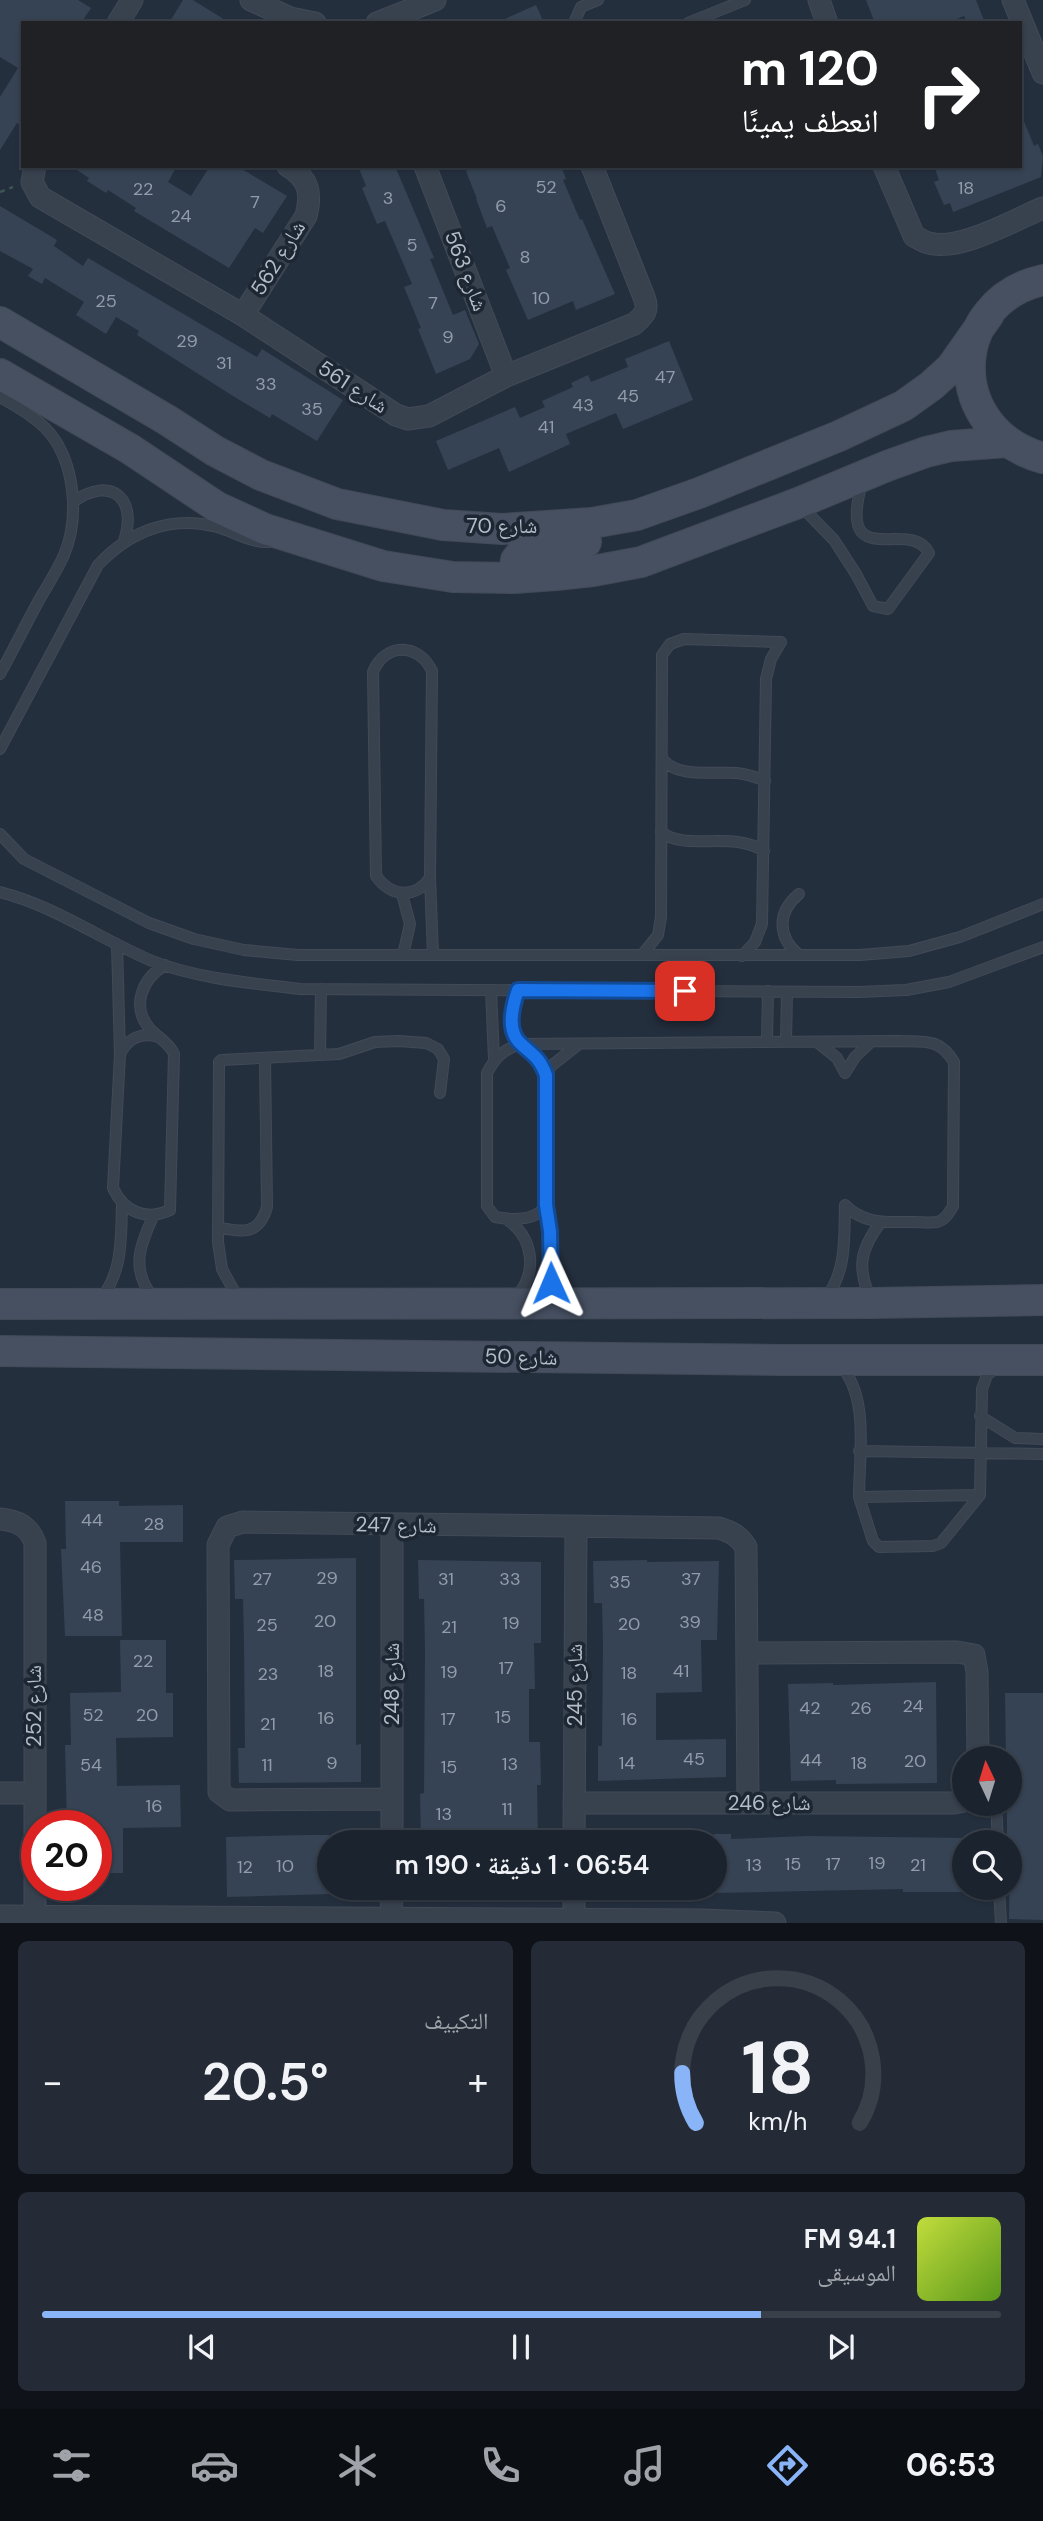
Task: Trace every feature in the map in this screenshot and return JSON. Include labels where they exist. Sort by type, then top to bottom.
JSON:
[{"type":"main road","points":[[1029,456],[991,428],[979,411],[972,392],[970,372],[975,341],[989,314],[1003,299],[1021,288],[1043,281]]},
{"type":"main road","name":"شارع 70","points":[[0,322],[215,451],[261,475],[337,504],[443,525],[502,529],[592,523],[637,515],[699,494],[839,436],[902,407],[931,386],[951,368],[989,314]]},
{"type":"main road","points":[[0,374],[130,449],[217,507],[265,529],[383,566],[453,577],[514,578],[593,571],[641,562],[926,452],[951,446],[1029,456]]},
{"type":"main road","points":[[514,578],[516,560],[523,552],[602,539],[616,534],[637,515]]},
{"type":"main road","points":[[0,1304],[873,1303],[1043,1300]]},
{"type":"main road","name":"شارع 50","points":[[0,1351],[1043,1360]]},
{"type":"street","points":[[119,21],[131,0]]},
{"type":"street","points":[[251,0],[290,18],[305,21]]},
{"type":"street","points":[[382,21],[436,0]]},
{"type":"street","points":[[819,0],[826,21]]},
{"type":"street","points":[[1013,0],[1022,21]]},
{"type":"street","points":[[1022,22],[1043,73]]},
{"type":"street","name":"شارع 561","points":[[36,168],[32,182],[40,197],[243,315],[396,415],[408,419],[429,415],[506,376],[634,324],[646,313],[648,306],[593,168]]},
{"type":"street","name":"شارع 562","points":[[243,315],[306,216],[309,189],[290,168]]},
{"type":"street","name":"شارع 563","points":[[426,168],[506,376]]},
{"type":"street","points":[[885,168],[914,236],[929,243],[947,245],[970,239],[1043,208]]},
{"type":"street","name":"شارع 252","points":[[0,1519],[23,1525],[31,1533],[35,1543],[35,1915]]},
{"type":"street","name":"شارع 247","points":[[392,1799],[230,1800],[219,1792],[218,1545],[227,1527],[243,1522],[719,1528],[732,1532],[741,1539],[746,1548],[747,1803]]},
{"type":"street","name":"شارع 248","points":[[392,1525],[392,1830]]},
{"type":"street","name":"شارع 245","points":[[574,1830],[576,1527]]},
{"type":"street","points":[[747,1653],[957,1652],[974,1655],[977,1672],[978,1746]]},
{"type":"street","points":[[0,1793],[34,1793]]},
{"type":"street","name":"شارع 246","points":[[574,1803],[952,1803]]},
{"type":"street","points":[[391,1900],[391,1917]]},
{"type":"street","points":[[574,1900],[574,1919]]},
{"type":"street","points":[[0,1916],[149,1920],[391,1917],[775,1923]]},
{"type":"lane","points":[[575,21],[581,7],[598,0]]},
{"type":"lane","points":[[693,21],[745,0]]},
{"type":"lane","points":[[0,397],[39,423],[55,439],[72,486],[73,502],[64,553],[0,674]]},
{"type":"lane","points":[[799,503],[834,540],[873,606],[888,609],[929,554],[926,546],[919,541],[871,539],[862,532],[856,522],[855,506],[863,476]]},
{"type":"lane","points":[[73,502],[96,490],[111,491],[124,499],[129,526],[124,541]]},
{"type":"lane","points":[[0,749],[98,565],[124,541],[145,530],[169,524],[196,523],[259,542],[298,541]]},
{"type":"lane","points":[[642,955],[654,943],[660,926],[662,655],[670,644],[684,639],[781,642],[771,659],[766,679],[762,924],[755,942],[742,956]]},
{"type":"lane","points":[[430,878],[419,889],[402,894],[387,888],[376,876],[373,672],[380,659],[393,651],[409,650],[417,653],[424,658],[432,671],[430,878],[433,955]]},
{"type":"lane","points":[[662,758],[670,767],[681,771],[738,773],[765,781]]},
{"type":"lane","points":[[661,832],[675,839],[744,842],[764,851]]},
{"type":"lane","points":[[0,834],[24,859],[149,923],[194,939],[244,950],[298,955],[860,955],[909,951],[960,937],[1043,904]]},
{"type":"lane","points":[[0,892],[20,897],[77,922],[117,944],[165,965],[228,980],[300,989],[768,992],[906,990],[949,982],[1043,947]]},
{"type":"lane","points":[[402,894],[410,924],[403,955]]},
{"type":"lane","points":[[799,894],[785,909],[782,919],[785,940],[799,955]]},
{"type":"lane","points":[[117,944],[120,1054],[113,1188],[122,1203],[137,1213],[154,1215],[170,1210],[174,1054],[167,1042],[148,1026],[140,1002],[149,977],[165,965]]},
{"type":"lane","points":[[320,1055],[321,989]]},
{"type":"lane","points":[[491,990],[494,1059]]},
{"type":"lane","points":[[518,990],[512,1013],[514,1034],[520,1044],[538,1058],[546,1075],[546,1205],[550,1231],[551,1303]]},
{"type":"lane","points":[[767,1042],[768,992]]},
{"type":"lane","points":[[786,1042],[788,992]]},
{"type":"lane","points":[[120,1054],[134,1038],[147,1035],[161,1038]]},
{"type":"lane","points":[[817,1042],[837,1058],[845,1073],[855,1057],[872,1041]]},
{"type":"lane","points":[[240,1304],[222,1269],[218,1227],[219,1062],[224,1059],[339,1054],[375,1042],[426,1043],[438,1049],[444,1059],[440,1093]]},
{"type":"lane","points":[[546,1205],[533,1217],[506,1219],[495,1217],[487,1206],[487,1073],[494,1059],[504,1049],[520,1044],[935,1042],[946,1049],[954,1062],[953,1206],[947,1216],[937,1222],[881,1222],[866,1220],[851,1212],[845,1205],[843,1262],[836,1281],[822,1303]]},
{"type":"lane","points":[[546,1075],[551,1066],[579,1044]]},
{"type":"lane","points":[[218,1227],[244,1231],[256,1228],[267,1207],[265,1058]]},
{"type":"lane","points":[[97,1304],[113,1280],[120,1256],[122,1203]]},
{"type":"lane","points":[[154,1215],[142,1241],[138,1262],[142,1281],[160,1304]]},
{"type":"lane","points":[[506,1219],[521,1232],[531,1253],[530,1269],[523,1290],[510,1304]]},
{"type":"lane","points":[[873,1303],[864,1279],[863,1252],[867,1240],[881,1222]]},
{"type":"lane","points":[[834,1360],[850,1377],[855,1388],[859,1408],[859,1497],[873,1541],[879,1548],[937,1545],[980,1495],[982,1389],[987,1375],[1011,1360]]},
{"type":"lane","points":[[980,1416],[1015,1438],[1043,1439]]},
{"type":"lane","points":[[859,1451],[1043,1454]]},
{"type":"lane","points":[[859,1497],[980,1495]]},
{"type":"lane","points":[[999,1900],[1000,1923]]},
{"type":"building","points":[[0,0],[78,0],[91,8],[82,21],[21,21],[21,126],[17,123],[0,150],[0,97],[18,68],[0,57]]},
{"type":"building","points":[[183,0],[193,0],[227,21],[170,21]]},
{"type":"building","points":[[866,0],[976,0],[984,21],[966,21],[964,16],[952,21],[874,21]]},
{"type":"building","points":[[536,5],[543,21],[500,21]]},
{"type":"building","points":[[1022,116],[1034,146],[1038,144],[1043,156],[1041,177],[953,212],[950,203],[944,205],[934,182],[939,180],[935,168],[1022,168]]},
{"type":"building","points":[[74,168],[176,168],[168,182],[191,196],[209,168],[240,168],[287,196],[263,233],[255,228],[229,268],[134,211],[136,208],[108,190],[106,193],[87,181],[89,178]]},
{"type":"building","points":[[359,168],[396,168],[434,258],[430,259],[453,315],[465,310],[479,344],[470,359],[436,374],[404,287],[412,284],[385,221],[377,224],[362,188],[366,186]]},
{"type":"building","points":[[472,168],[562,168],[566,179],[563,180],[615,294],[576,310],[573,301],[528,320],[506,270],[510,268],[492,226],[487,228],[466,171]]},
{"type":"building","points":[[0,206],[57,240],[54,246],[83,266],[88,258],[257,357],[262,349],[343,400],[317,441],[272,414],[270,418],[233,396],[137,335],[139,331],[116,317],[106,334],[76,315],[84,302],[45,278],[42,284],[28,276],[33,269],[0,251]]},
{"type":"building","points":[[669,341],[693,400],[623,429],[616,413],[566,434],[570,444],[509,472],[499,448],[448,470],[436,441],[515,407],[520,418],[545,407],[542,401],[573,387],[571,383],[588,375],[591,382],[628,367],[625,359]]},
{"type":"building","points":[[65,1501],[119,1501],[119,1506],[183,1505],[183,1542],[120,1542],[122,1636],[65,1636],[61,1549],[66,1549]]},
{"type":"building","points":[[356,1558],[356,1745],[361,1744],[361,1782],[239,1783],[238,1748],[245,1748],[244,1643],[243,1599],[235,1599],[234,1560]]},
{"type":"building","points":[[418,1560],[541,1562],[541,1643],[534,1643],[535,1689],[529,1689],[529,1742],[540,1742],[538,1830],[421,1830],[420,1794],[424,1793],[425,1652],[424,1599],[419,1599]]},
{"type":"building","points":[[593,1561],[719,1561],[717,1640],[701,1640],[702,1692],[656,1693],[656,1740],[726,1739],[726,1777],[598,1781],[598,1746],[602,1746],[603,1644],[602,1603],[594,1603]]},
{"type":"building","points":[[120,1640],[166,1640],[166,1693],[173,1693],[173,1737],[116,1738],[117,1786],[180,1785],[181,1827],[123,1828],[123,1873],[112,1873],[112,1810],[67,1810],[65,1745],[71,1745],[70,1693],[121,1692]]},
{"type":"building","points":[[936,1682],[937,1783],[836,1784],[836,1780],[791,1781],[788,1684]]},
{"type":"building","points":[[1005,1693],[1043,1693],[1043,1920],[1009,1919],[1009,1900],[1022,1900],[1022,1830],[1007,1830],[1007,1816],[1022,1816],[1022,1746],[1006,1746]]},
{"type":"building","points":[[727,1834],[731,1834],[731,1839],[809,1836],[952,1838],[952,1892],[903,1892],[903,1889],[727,1893]]},
{"type":"building","points":[[317,1835],[317,1894],[227,1897],[226,1837]]},
{"type":"route","points":[[551,1283],[550,1231],[546,1205],[546,1075],[538,1058],[520,1044],[514,1034],[512,1013],[518,990],[685,991]]}]
